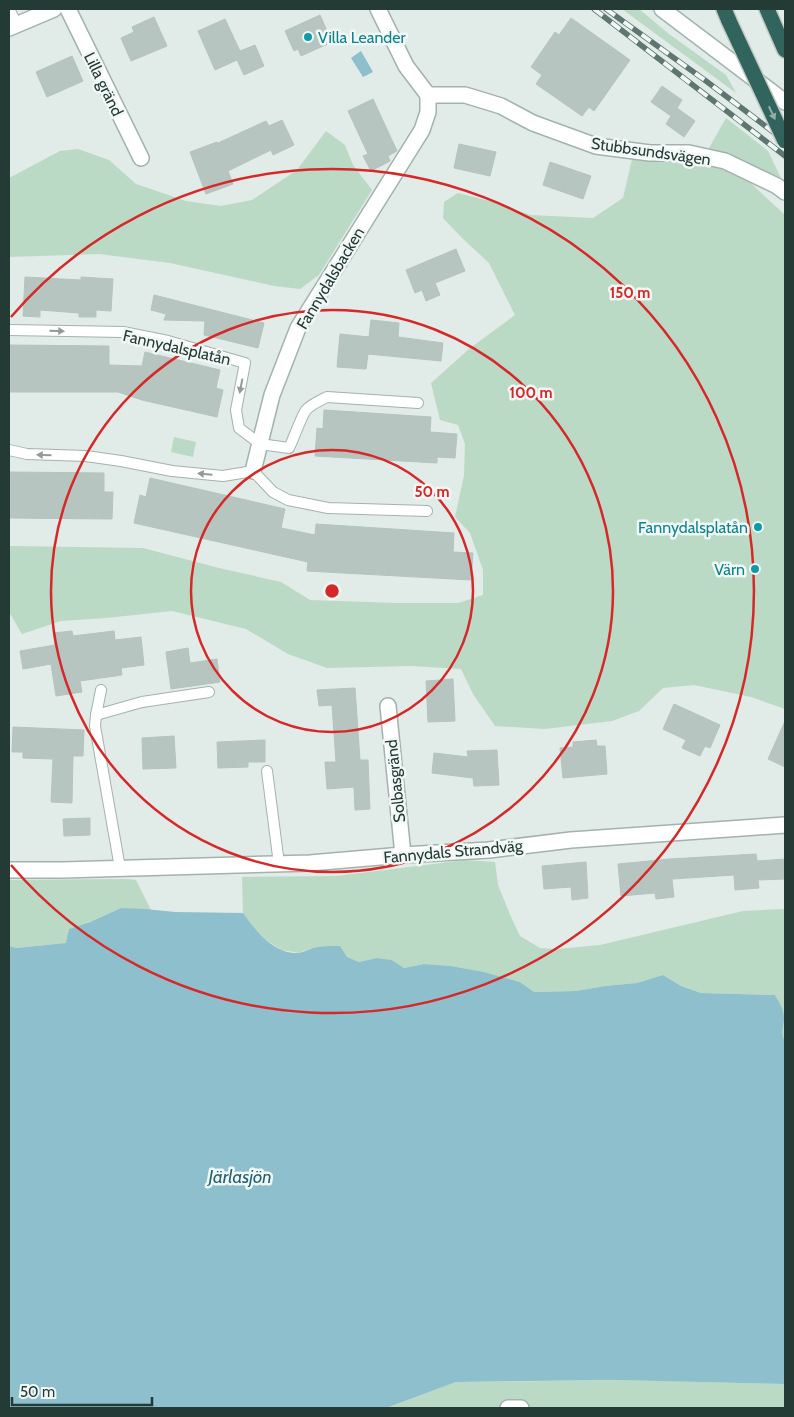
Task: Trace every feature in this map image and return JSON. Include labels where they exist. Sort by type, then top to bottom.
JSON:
[{"type":"highway","points":[[766,9],[785,50]]},
{"type":"highway","points":[[727,15],[785,141]]},
{"type":"street","points":[[13,26],[54,9]]},
{"type":"street","name":"Lilla gränd","points":[[68,9],[141,158]]},
{"type":"street","points":[[378,9],[406,66],[428,95]]},
{"type":"street","points":[[662,9],[785,102]]},
{"type":"street","name":"Stubbsundsvägen","points":[[428,95],[465,95],[501,106],[532,122],[596,146],[650,153],[689,153],[725,161],[778,186],[785,192]]},
{"type":"street","name":"Fannydalsbacken","points":[[253,471],[272,395],[298,328],[422,130],[428,112],[428,95]]},
{"type":"street","name":"Solbasgränd","points":[[388,706],[403,855]]},
{"type":"street","name":"Fannydals Strandväg","points":[[9,870],[310,863],[489,850],[571,840],[785,825]]},
{"type":"street","points":[[508,1408],[521,1408]]},
{"type":"lane","points":[[9,9],[13,26]]},
{"type":"lane","name":"Fannydalsplatån","points":[[9,330],[123,332],[168,341],[245,363],[236,410],[239,428],[260,444],[289,448],[305,412],[314,404],[327,397],[418,403]]},
{"type":"lane","points":[[9,450],[26,454],[86,456],[121,460],[172,471],[223,476],[253,471],[273,492],[288,500],[328,508],[427,511]]},
{"type":"lane","points":[[101,690],[95,726],[120,868]]},
{"type":"lane","points":[[96,715],[142,702],[209,692]]},
{"type":"lane","points":[[267,771],[279,864]]},
{"type":"green space","points":[[622,9],[639,9],[669,34],[726,75],[736,93]]},
{"type":"green space","points":[[726,118],[768,151],[781,178],[709,148]]},
{"type":"green space","points":[[326,131],[345,145],[353,165],[372,190],[319,275],[300,289],[274,286],[170,263],[99,254],[9,257],[9,178],[60,151],[78,149],[109,160],[136,184],[186,201],[221,206],[252,200],[297,170]]},
{"type":"green space","points":[[633,155],[671,157],[714,165],[744,177],[785,215],[785,709],[751,697],[694,685],[663,688],[639,711],[612,721],[545,729],[495,726],[473,694],[461,669],[411,666],[327,668],[288,654],[246,629],[172,611],[61,621],[22,634],[9,612],[9,546],[143,548],[281,582],[310,600],[458,603],[483,595],[483,570],[470,533],[455,517],[464,475],[465,444],[458,425],[440,420],[431,383],[469,349],[515,315],[489,263],[443,218],[444,202],[458,193],[498,203],[530,215],[593,218],[623,198]]},
{"type":"green space","points":[[174,437],[196,442],[193,457],[171,452]]},
{"type":"green space","points":[[466,860],[495,862],[498,885],[520,936],[540,948],[558,949],[600,945],[743,911],[785,909],[785,1042],[782,1032],[783,1012],[775,995],[701,993],[681,986],[663,975],[637,983],[576,991],[534,992],[520,982],[484,972],[451,966],[424,964],[404,968],[392,960],[377,958],[359,962],[311,948],[299,953],[282,950],[255,930],[243,913],[242,877],[336,876]]},
{"type":"green space","points":[[9,880],[136,880],[151,910],[121,908],[69,929],[67,943],[15,948],[9,946]]},
{"type":"green space","points":[[631,1380],[785,1384],[785,1408],[386,1408],[456,1382]]},
{"type":"water","points":[[361,51],[373,72],[363,77],[351,58]]},
{"type":"water","name":"Järlasjön","points":[[121,908],[175,912],[243,913],[266,940],[281,950],[300,953],[316,947],[340,946],[347,957],[359,962],[377,958],[392,960],[404,968],[424,964],[451,966],[484,972],[520,982],[534,992],[576,991],[637,983],[663,975],[681,986],[701,993],[775,995],[783,1012],[782,1032],[785,1042],[785,1384],[618,1380],[456,1382],[386,1408],[9,1408],[9,946],[16,948],[66,943],[69,929]]},
{"type":"building","name":"Villa Leander","points":[[320,15],[332,42],[301,56],[298,49],[294,51],[285,31]]},
{"type":"building","points":[[154,17],[167,46],[131,61],[121,38],[134,32],[132,27]]},
{"type":"building","points":[[571,18],[630,60],[594,111],[589,107],[582,116],[536,84],[542,75],[531,67],[555,32],[559,35]]},
{"type":"building","points":[[225,19],[240,51],[255,45],[264,66],[244,75],[237,60],[215,70],[198,31]]},
{"type":"building","points":[[72,56],[83,81],[47,97],[36,72]]},
{"type":"building","points":[[662,86],[682,100],[677,108],[695,121],[684,137],[666,124],[671,116],[651,102]]},
{"type":"building","points":[[373,99],[397,151],[388,156],[390,161],[371,171],[363,156],[368,154],[348,111]]},
{"type":"building","points":[[282,120],[294,145],[273,155],[271,150],[228,171],[233,184],[206,194],[190,152],[218,143],[266,121],[269,126]]},
{"type":"building","points":[[459,144],[496,152],[490,176],[454,168]]},
{"type":"building","points":[[550,162],[591,176],[583,199],[543,185]]},
{"type":"building","points":[[456,249],[465,271],[435,283],[440,295],[426,301],[422,290],[415,293],[406,270]]},
{"type":"building","points":[[25,277],[81,280],[81,277],[113,279],[111,311],[96,310],[96,317],[79,317],[79,313],[40,310],[40,317],[23,316]]},
{"type":"building","points":[[154,295],[264,323],[258,348],[204,335],[205,321],[164,320],[166,314],[151,310]]},
{"type":"building","points":[[371,320],[399,323],[398,337],[443,343],[441,361],[368,354],[366,369],[337,367],[340,334],[369,337]]},
{"type":"building","points":[[9,345],[109,346],[109,365],[142,366],[145,352],[220,370],[216,388],[223,390],[217,417],[142,400],[118,392],[9,392]]},
{"type":"building","points":[[324,410],[431,417],[430,432],[457,434],[455,458],[437,457],[437,463],[315,456],[317,428],[323,429]]},
{"type":"building","points":[[9,472],[104,473],[104,492],[113,492],[112,519],[9,518]]},
{"type":"building","points":[[150,478],[285,509],[281,528],[315,535],[316,524],[454,533],[453,552],[473,553],[471,580],[307,571],[308,562],[134,523],[140,495],[146,497]]},
{"type":"building","points":[[72,631],[73,636],[114,631],[115,640],[141,637],[144,665],[121,668],[122,675],[80,681],[82,692],[56,696],[51,664],[23,669],[20,651],[55,645],[53,633]]},
{"type":"building","points":[[188,648],[190,663],[217,659],[220,682],[171,689],[166,652]]},
{"type":"building","points":[[453,679],[455,721],[428,722],[426,681]]},
{"type":"building","points":[[355,688],[360,760],[368,760],[370,809],[355,810],[354,787],[327,789],[325,762],[336,762],[332,705],[319,706],[317,690]]},
{"type":"building","points":[[674,704],[720,725],[710,748],[705,746],[700,756],[682,748],[686,740],[663,729]]},
{"type":"building","points":[[785,721],[785,767],[768,759]]},
{"type":"building","points":[[13,727],[84,730],[83,756],[73,756],[72,803],[51,802],[53,759],[23,758],[23,752],[12,752]]},
{"type":"building","points":[[174,736],[176,768],[143,769],[142,738]]},
{"type":"building","points":[[265,740],[265,762],[248,762],[248,767],[218,768],[217,742]]},
{"type":"building","points":[[596,740],[597,746],[605,746],[607,774],[563,778],[560,748],[573,747],[573,742]]},
{"type":"building","points":[[497,750],[499,785],[474,786],[473,778],[432,773],[434,753],[468,757],[467,751]]},
{"type":"building","points":[[90,818],[90,835],[64,836],[63,819]]},
{"type":"building","points":[[756,854],[757,861],[785,859],[785,879],[758,880],[759,888],[735,890],[734,875],[672,879],[674,897],[656,899],[655,893],[621,896],[618,864]]},
{"type":"building","points":[[586,862],[588,898],[572,900],[571,887],[544,889],[542,866]]},
{"type":"railway","points":[[594,9],[785,156]]},
{"type":"railway","points":[[606,9],[785,141]]},
{"type":"place","name":"Villa Leander","points":[[308,37]]},
{"type":"place","name":"Fannydalsplatån","points":[[758,527]]},
{"type":"place","name":"Värn","points":[[755,569]]}]
